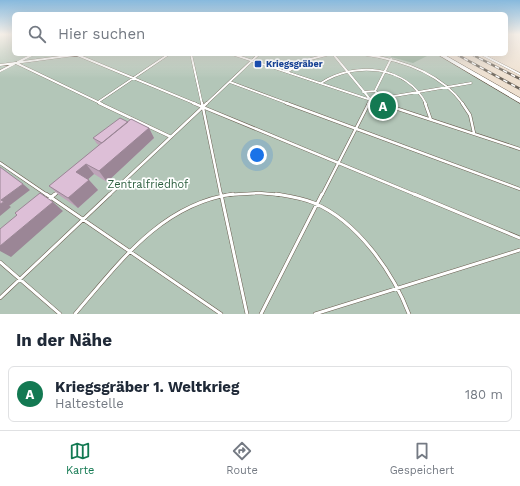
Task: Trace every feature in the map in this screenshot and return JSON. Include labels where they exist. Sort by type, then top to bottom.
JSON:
[{"type":"street","points":[[442,56],[520,101]]},
{"type":"lane","points":[[0,71],[30,56]]},
{"type":"lane","points":[[0,65],[63,56]]},
{"type":"lane","points":[[81,56],[338,164],[520,238]]},
{"type":"lane","points":[[98,102],[166,56]]},
{"type":"lane","points":[[191,56],[247,314]]},
{"type":"lane","points":[[238,56],[520,149]]},
{"type":"lane","points":[[0,298],[257,56]]},
{"type":"lane","points":[[287,72],[300,62],[319,56]]},
{"type":"lane","points":[[335,56],[370,100]]},
{"type":"lane","points":[[373,56],[391,59],[411,66],[431,76],[446,87],[461,102],[470,116],[474,134]]},
{"type":"lane","points":[[486,56],[520,74]]},
{"type":"lane","points":[[375,91],[391,59]]},
{"type":"lane","points":[[16,63],[171,137]]},
{"type":"lane","points":[[320,83],[336,72],[346,70],[365,68],[385,71],[399,78],[418,92],[424,100],[432,120]]},
{"type":"lane","points":[[230,82],[520,189]]},
{"type":"lane","points":[[370,100],[471,83]]},
{"type":"lane","points":[[363,92],[375,91],[382,98]]},
{"type":"lane","points":[[261,314],[370,100]]},
{"type":"lane","points":[[0,163],[131,251],[221,314]]},
{"type":"lane","points":[[46,202],[63,188]]},
{"type":"lane","points":[[75,314],[131,251],[157,226],[189,206],[222,195],[256,191],[282,194],[317,204],[345,223],[375,252],[399,288],[409,314]]},
{"type":"lane","points":[[315,314],[520,250]]},
{"type":"lane","points":[[0,262],[60,314]]},
{"type":"green space","name":"Zentralfriedhof","points":[[0,49],[12,49],[12,56],[439,56],[520,103],[520,314],[0,314]]},
{"type":"green space","points":[[391,56],[427,56],[413,63]]},
{"type":"building","points":[[120,118],[128,122],[102,143],[93,138]]},
{"type":"building","points":[[131,119],[149,128],[99,171],[86,164],[76,172],[89,180],[68,198],[49,186]]},
{"type":"building","points":[[0,167],[23,184],[1,200],[4,202],[0,204]]},
{"type":"building","points":[[40,193],[53,202],[0,246],[0,229],[17,215],[15,213]]},
{"type":"railway","points":[[460,56],[520,89]]},
{"type":"railway","points":[[475,56],[520,79]]},
{"type":"place","name":"Kriegsgräber","points":[[258,64]]},
{"type":"place","name":"Kriegsgräber 1. Weltkrieg","points":[[383,106]]}]
